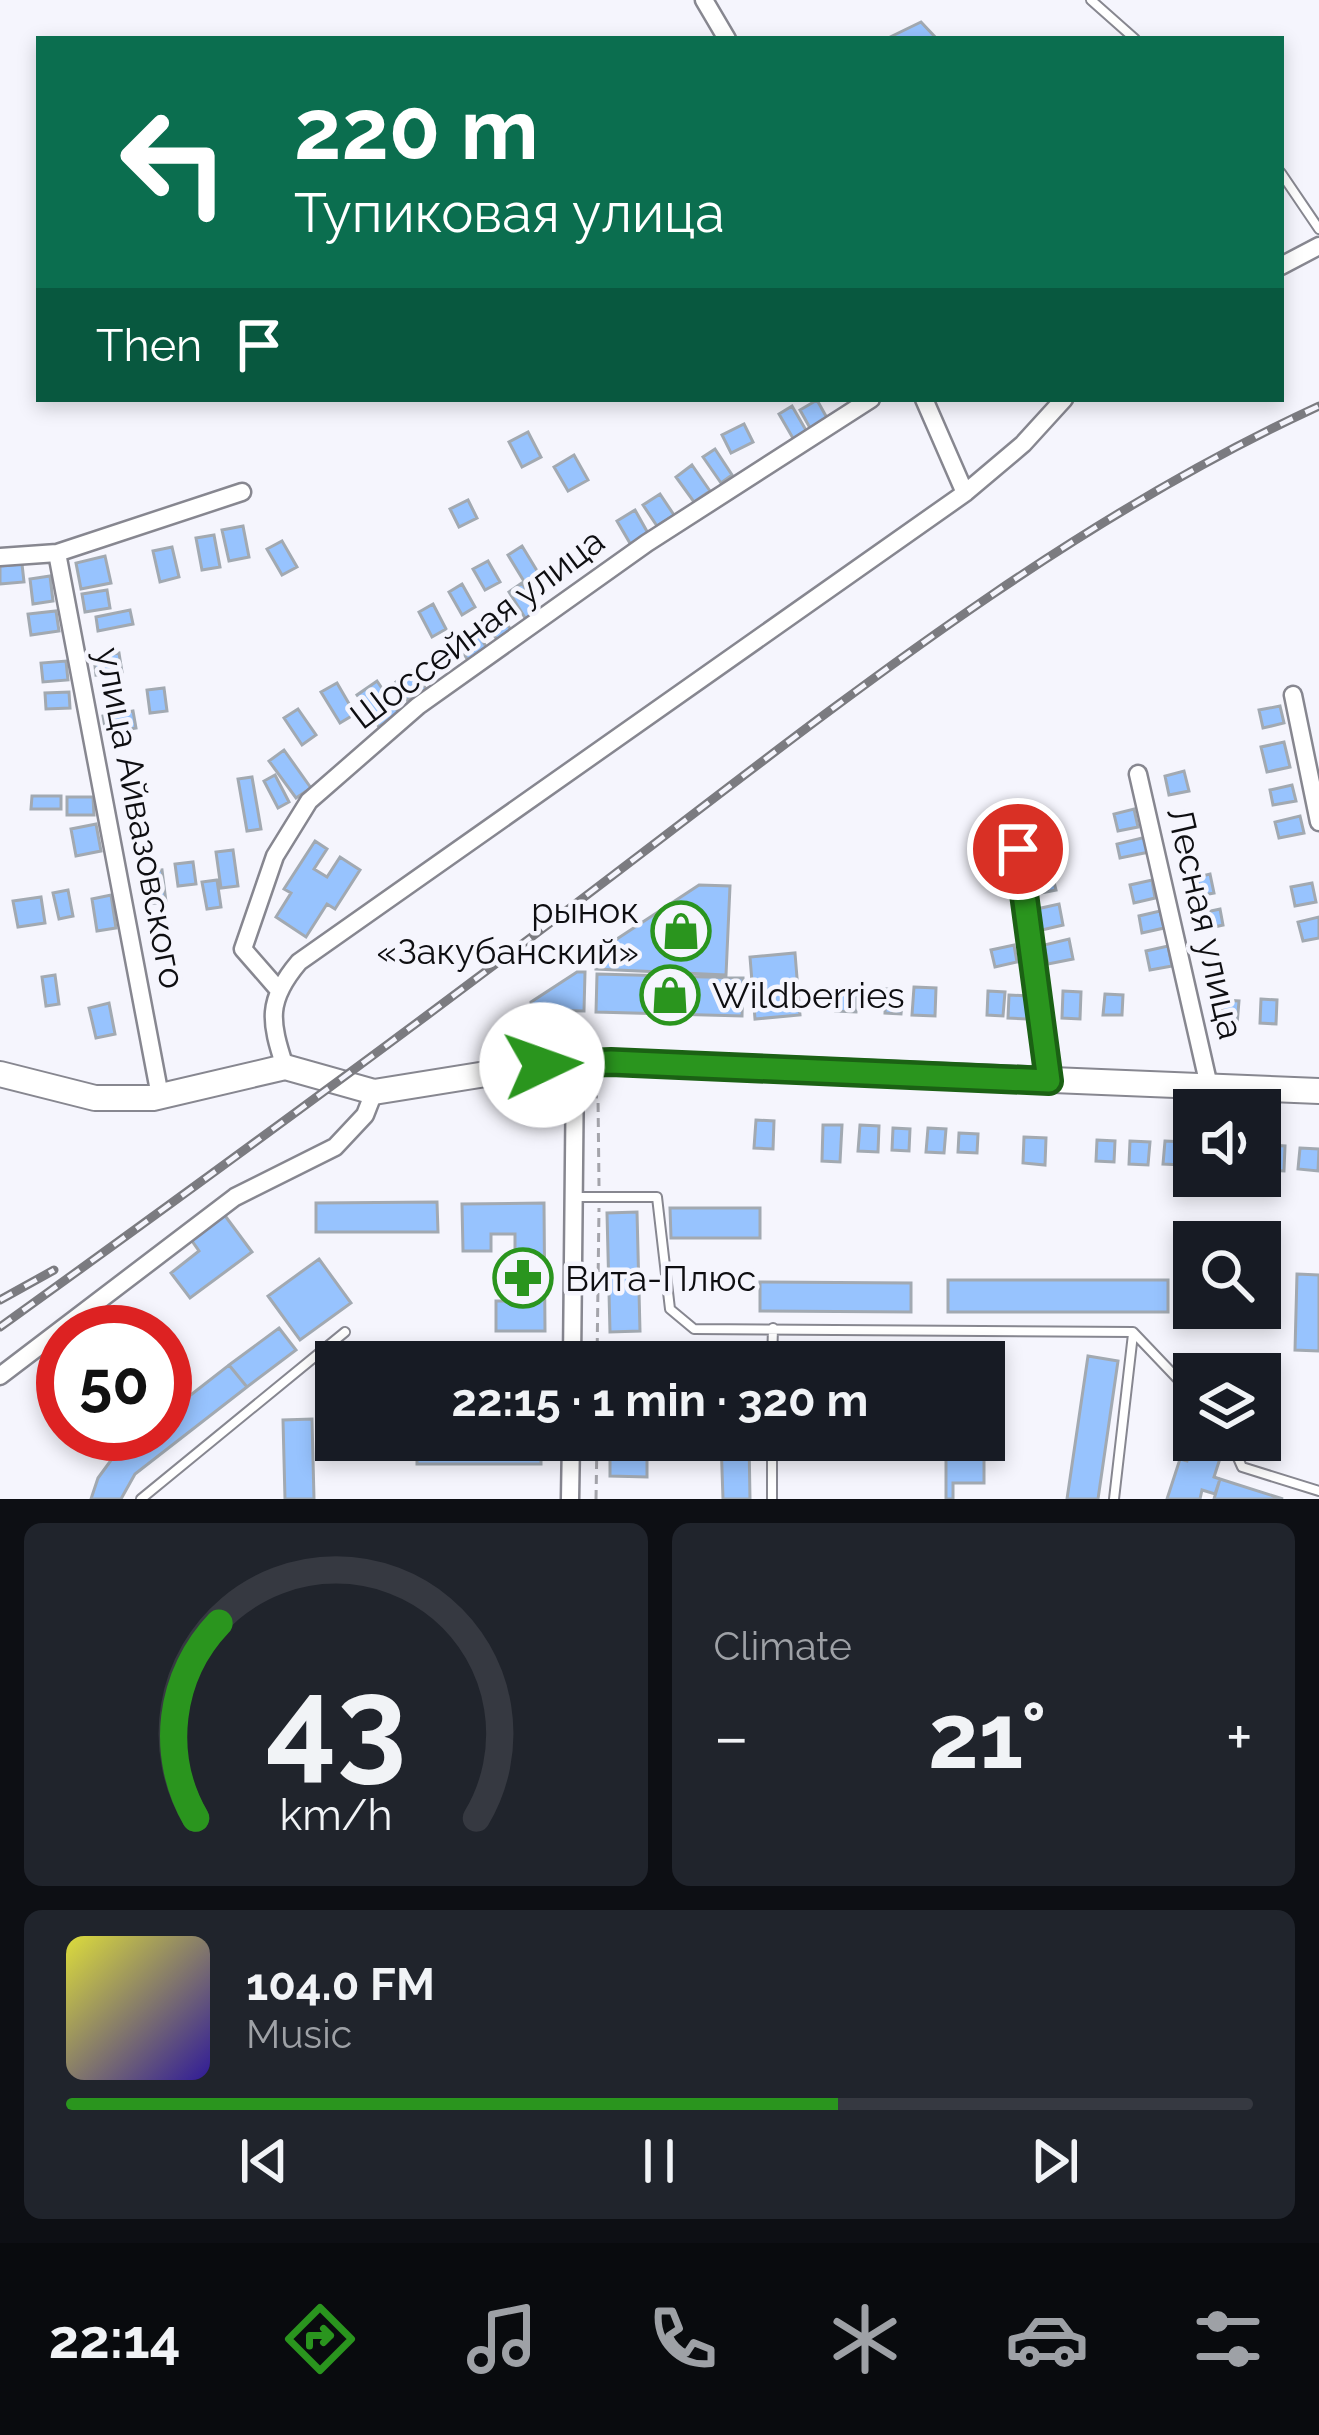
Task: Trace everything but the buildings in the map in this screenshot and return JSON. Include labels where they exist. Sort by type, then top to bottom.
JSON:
[{"type":"main road","points":[[0,1074],[95,1098],[160,1096],[285,1067],[374,1092],[574,1063],[1319,1091]]},
{"type":"street","points":[[704,0],[725,36]]},
{"type":"street","points":[[1284,264],[1319,246]]},
{"type":"street","name":"Шоссейная улица","points":[[277,988],[243,950],[275,856],[309,802],[456,678],[647,543],[866,402]]},
{"type":"street","points":[[925,402],[965,493]]},
{"type":"street","points":[[285,1067],[272,1028],[277,988],[299,962],[965,493],[1023,444],[1061,402]]},
{"type":"street","points":[[0,557],[57,553],[242,493]]},
{"type":"street","name":"улица Айвазовского","points":[[57,553],[160,1096]]},
{"type":"street","points":[[1293,695],[1319,822]]},
{"type":"street","name":"Лесная улица","points":[[1138,774],[1209,1086]]},
{"type":"street","points":[[1018,849],[1049,1081]]},
{"type":"street","points":[[572,1341],[574,1063]]},
{"type":"street","points":[[0,1376],[235,1197],[335,1147],[365,1115],[374,1092]]},
{"type":"street","points":[[570,1499],[571,1461]]},
{"type":"lane","points":[[1091,0],[1132,36]]},
{"type":"lane","points":[[1284,178],[1319,230]]},
{"type":"lane","points":[[574,1197],[657,1197],[670,1309],[694,1330],[1133,1332],[1173,1374]]},
{"type":"lane","points":[[772,1328],[772,1341]]},
{"type":"lane","points":[[141,1499],[345,1332]]},
{"type":"lane","points":[[1114,1499],[1133,1332]]},
{"type":"lane","points":[[772,1461],[772,1499]]},
{"type":"lane","points":[[1239,1461],[1242,1467],[1319,1491]]},
{"type":"path","points":[[576,1096],[598,1096],[597,1341]]},
{"type":"path","points":[[596,1499],[597,1461]]},
{"type":"railway","points":[[0,1327],[953,622],[1131,506],[1319,406]]},
{"type":"railway","points":[[0,1300],[54,1270]]},
{"type":"place","name":"рынок «Закубанский»","points":[[681,931]]},
{"type":"place","name":"Wildberries","points":[[670,995]]},
{"type":"place","name":"Вита-Плюс","points":[[523,1278]]},
{"type":"route","points":[[542,1065],[611,1062],[1049,1081],[1018,849]]}]
